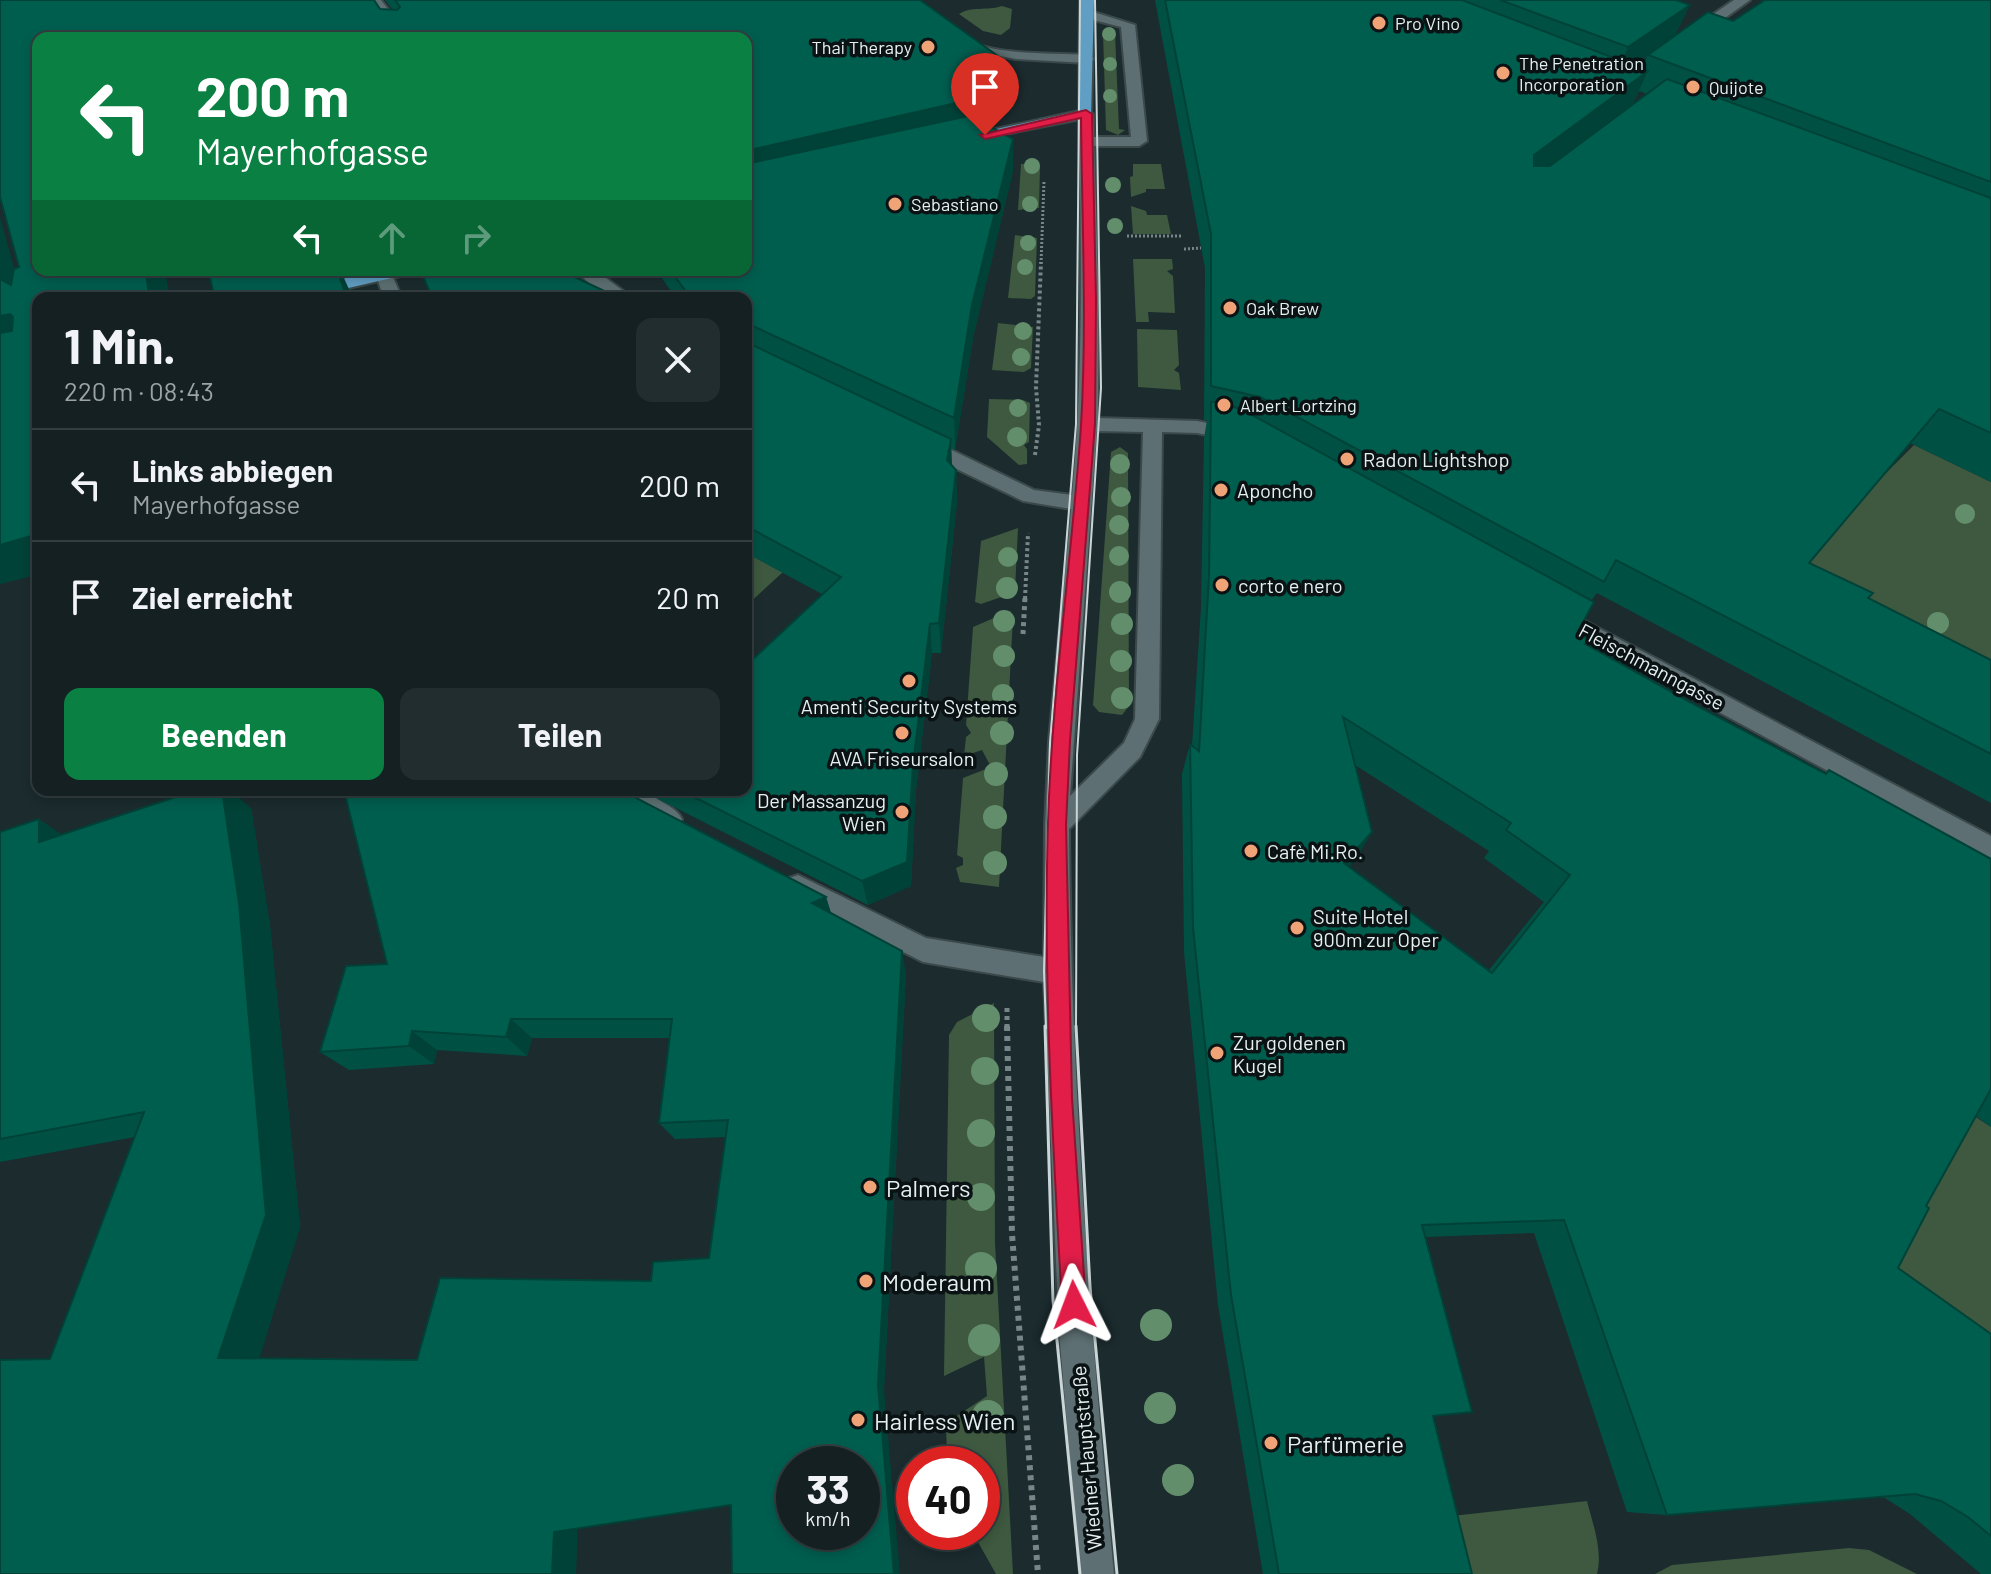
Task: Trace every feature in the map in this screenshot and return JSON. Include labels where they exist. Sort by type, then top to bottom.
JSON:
[{"type":"main road","name":"Wiedner Hauptstraße","points":[[1086,114],[1087,7]]},
{"type":"main road","points":[[955,142],[1086,114]]},
{"type":"main road","points":[[309,292],[380,276]]},
{"type":"street","points":[[374,0],[398,32]]},
{"type":"street","points":[[908,0],[972,47],[1016,55],[1087,59]]},
{"type":"street","points":[[1675,47],[1743,0]]},
{"type":"street","points":[[1087,7],[1128,25],[1139,141],[1088,142]]},
{"type":"street","name":"Wiedner Hauptstraße","points":[[1086,114],[1088,424],[1061,741],[1057,825],[1057,972],[1074,1317],[1097,1574]]},
{"type":"street","points":[[591,276],[614,292]]},
{"type":"street","points":[[1088,424],[1213,429],[1254,443]]},
{"type":"street","points":[[1057,825],[1132,750],[1147,719],[1153,425]]},
{"type":"street","points":[[904,436],[1030,496],[1082,504]]},
{"type":"street","name":"Fleischmanngasse","points":[[1536,603],[1991,848]]},
{"type":"street","points":[[636,796],[647,808],[689,829]]},
{"type":"street","points":[[771,872],[923,950],[1057,972]]},
{"type":"path","points":[[1121,236],[1182,236]]},
{"type":"path","points":[[1184,249],[1201,248]]},
{"type":"green space","points":[[1002,6],[1012,9],[1010,28],[1001,35],[983,31],[959,14],[969,10]]},
{"type":"green space","points":[[1111,30],[1115,33],[1119,129],[1125,130],[1118,135],[1106,130],[1103,33]]},
{"type":"green space","points":[[1021,164],[1038,164],[1040,168],[1039,208],[1018,210]]},
{"type":"green space","points":[[1133,164],[1161,164],[1165,189],[1146,189],[1146,192],[1131,197]]},
{"type":"green space","points":[[1131,206],[1146,211],[1147,215],[1167,215],[1171,234],[1133,234]]},
{"type":"green space","points":[[1015,235],[1037,238],[1035,296],[1031,299],[1008,298]]},
{"type":"green space","points":[[1133,259],[1172,259],[1173,269],[1167,271],[1173,276],[1175,313],[1148,312],[1149,322],[1136,322]]},
{"type":"green space","points":[[998,323],[1033,327],[1031,368],[1024,372],[992,370]]},
{"type":"green space","points":[[1137,329],[1177,330],[1179,365],[1174,370],[1179,373],[1181,390],[1138,387]]},
{"type":"green space","points":[[989,399],[1030,403],[1029,442],[1024,445],[1027,464],[1019,465],[987,437]]},
{"type":"green space","points":[[1488,400],[1868,491],[1914,445],[1991,482],[1991,709],[1901,615]]},
{"type":"green space","points":[[1120,447],[1128,453],[1129,706],[1122,715],[1099,712],[1093,705],[1111,452]]},
{"type":"green space","points":[[1018,528],[1015,590],[981,604],[975,602],[981,541]]},
{"type":"green space","points":[[752,554],[783,572],[752,600]]},
{"type":"green space","points":[[1010,611],[1013,617],[999,887],[960,882],[956,868],[963,865],[963,858],[957,855],[963,778],[991,767],[982,750],[964,756],[966,737],[971,733],[966,725],[973,627]]},
{"type":"green space","points":[[994,1003],[995,1243],[1013,1574],[996,1574],[982,1550],[1000,1550],[1000,1446],[947,1446],[946,1423],[987,1396],[984,1357],[944,1376],[949,1035],[957,1022]]},
{"type":"green space","points":[[1947,1098],[1991,1127],[1991,1384],[1849,1278]]},
{"type":"green space","points":[[1587,1501],[1598,1547],[1597,1574],[1465,1574],[1452,1516]]},
{"type":"green space","points":[[1849,1548],[1869,1550],[1917,1574],[1655,1574],[1672,1565]]},
{"type":"building","points":[[0,0],[374,0],[380,9],[397,10],[400,7],[395,0],[920,0],[1009,64],[991,95],[752,150],[752,32],[32,32],[32,276],[147,276],[148,292],[32,292],[32,536],[0,545],[0,333],[12,331],[13,317],[10,314],[0,316],[0,279],[11,285],[14,269],[19,267],[0,197]]},
{"type":"building","points":[[1165,0],[1462,0],[1648,71],[1534,155],[1534,166],[1550,166],[1667,79],[1991,198],[1991,433],[1939,409],[1809,563],[1873,593],[1868,598],[1991,660],[1991,754],[1616,560],[1604,582],[1260,397],[1211,386],[1211,234]]},
{"type":"building","points":[[1500,0],[1676,0],[1690,5],[1628,47]]},
{"type":"building","points":[[1765,0],[1991,0],[1991,182],[1648,55],[1708,12],[1733,21]]},
{"type":"building","points":[[982,113],[978,120],[1013,139],[972,305],[954,418],[752,326],[752,292],[686,292],[674,276],[752,276],[752,163]]},
{"type":"building","points":[[210,276],[339,276],[345,292],[214,292]]},
{"type":"building","points":[[423,276],[573,276],[606,292],[430,292]]},
{"type":"building","points":[[752,345],[951,439],[947,460],[956,470],[939,623],[930,624],[913,764],[907,862],[862,881],[692,796],[752,796],[752,660],[841,577],[752,529]]},
{"type":"building","points":[[1211,402],[1219,402],[1243,410],[1594,602],[1577,633],[1589,639],[1585,644],[1826,774],[1829,770],[1991,859],[1991,1089],[1926,1206],[1929,1208],[1898,1268],[1991,1334],[1991,1536],[1941,1501],[1915,1494],[1667,1515],[1564,1220],[1422,1225],[1472,1412],[1433,1416],[1472,1574],[1279,1574],[1231,1295],[1193,928],[1190,744],[1199,751],[1209,575]],"holes":[[[1343,717],[1511,823],[1506,830],[1570,875],[1492,973],[1344,863],[1372,832]]]},
{"type":"building","points":[[179,796],[223,796],[239,903],[266,1215],[218,1358],[417,1360],[440,1278],[651,1281],[653,1262],[709,1258],[728,1120],[659,1123],[672,1019],[511,1019],[506,1037],[412,1031],[409,1046],[320,1052],[346,966],[387,964],[345,796],[632,796],[826,897],[812,903],[902,951],[878,1385],[894,1574],[732,1574],[731,1505],[554,1532],[552,1574],[0,1574],[0,1360],[50,1359],[144,1112],[0,1139],[0,832],[39,819],[39,842]]},
{"type":"tram line","points":[[1046,1028],[1044,971],[1050,743],[1076,424],[1080,0]]},
{"type":"tram line","points":[[1076,1026],[1077,755],[1101,388],[1095,0]]},
{"type":"tram line","points":[[1045,1026],[1053,1300],[1080,1574]]},
{"type":"tram line","points":[[1076,1026],[1090,1287],[1117,1574]]},
{"type":"place","name":"Pro Vino","points":[[1379,23]]},
{"type":"place","name":"Thai Therapy","points":[[928,47]]},
{"type":"place","name":"The Penetration Incorporation","points":[[1503,73]]},
{"type":"place","name":"Quijote","points":[[1693,87]]},
{"type":"place","name":"Sebastiano","points":[[895,204]]},
{"type":"place","name":"Oak Brew","points":[[1230,308]]},
{"type":"place","name":"Albert Lortzing","points":[[1224,405]]},
{"type":"place","name":"Radon Lightshop","points":[[1347,459]]},
{"type":"place","name":"Aponcho","points":[[1221,490]]},
{"type":"place","name":"corto e nero","points":[[1222,585]]},
{"type":"place","name":"Amenti Security Systems","points":[[909,681]]},
{"type":"place","name":"AVA Friseursalon","points":[[902,733]]},
{"type":"place","name":"Der Massanzug Wien","points":[[902,812]]},
{"type":"place","name":"Cafè Mi.Ro.","points":[[1251,851]]},
{"type":"place","name":"Suite Hotel 900m zur Oper","points":[[1297,928]]},
{"type":"place","name":"Zur goldenen Kugel","points":[[1217,1053]]},
{"type":"place","name":"Palmers","points":[[870,1187]]},
{"type":"place","name":"Moderaum","points":[[866,1281]]},
{"type":"place","name":"Hairless Wien","points":[[858,1420]]},
{"type":"place","name":"Parfümerie","points":[[1271,1443]]},
{"type":"route","points":[[985,135],[1086,114],[1086,226],[1090,300],[1088,424],[1061,741],[1057,825],[1061,1098],[1074,1305]]}]
